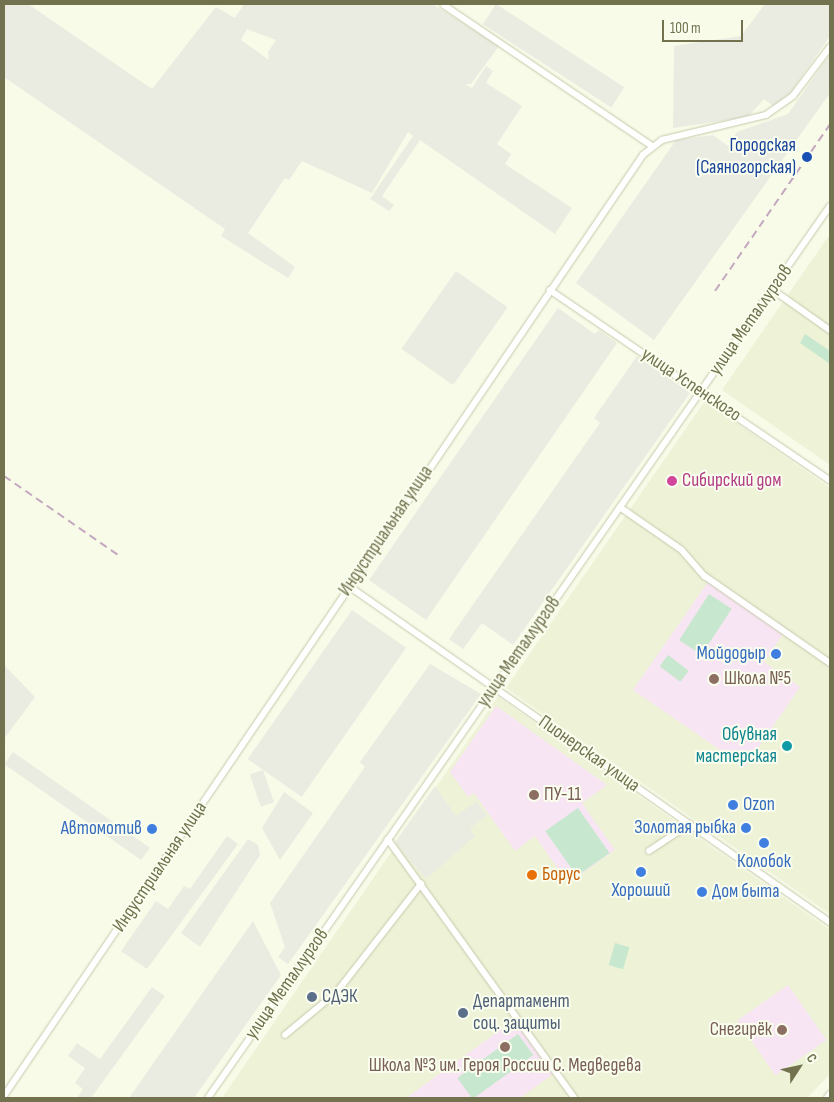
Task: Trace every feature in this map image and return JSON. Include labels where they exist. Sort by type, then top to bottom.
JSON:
[{"type":"street","points":[[444,5],[652,146],[766,115],[793,96],[830,47]]},
{"type":"street","name":"Индустриальная улица","points":[[4,1096],[348,586],[550,290],[652,146]]},
{"type":"street","name":"улица Металлургов","points":[[208,1098],[830,206]]},
{"type":"street","points":[[772,289],[830,330]]},
{"type":"street","name":"улица Успенского","points":[[550,290],[830,480]]},
{"type":"street","points":[[620,507],[682,550],[705,576],[830,663]]},
{"type":"street","name":"Пионерская улица","points":[[348,586],[830,922]]},
{"type":"street","points":[[649,851],[690,824]]},
{"type":"street","points":[[388,839],[575,1098]]},
{"type":"street","points":[[285,1035],[336,992],[421,884]]},
{"type":"street","points":[[827,1098],[830,1094]]},
{"type":"shaded area","points":[[4,4],[28,4],[152,89],[216,7],[235,18],[244,4],[434,5],[499,46],[471,84],[465,84],[472,88],[486,66],[493,71],[486,83],[522,106],[497,144],[511,154],[505,164],[572,208],[555,234],[420,140],[382,196],[394,205],[389,211],[370,199],[413,136],[408,132],[372,193],[302,161],[289,180],[285,178],[248,233],[295,267],[288,278],[221,236],[225,229],[4,77]],"holes":[[[247,29],[276,40],[268,52],[269,60],[241,40]]]},
{"type":"shaded area","points":[[496,4],[624,87],[611,107],[483,24]]},
{"type":"shaded area","points":[[765,4],[830,4],[830,36],[791,92],[773,106],[764,99],[748,117],[673,128],[674,46],[741,36]]},
{"type":"shaded area","points":[[830,54],[830,93],[654,340],[576,283],[676,140],[713,135],[728,146],[737,132],[788,114]]},
{"type":"shaded area","points":[[830,234],[830,465],[722,390]]},
{"type":"shaded area","points":[[456,271],[508,307],[453,385],[402,349]]},
{"type":"shaded area","points":[[558,308],[595,334],[599,330],[617,343],[426,620],[369,580]]},
{"type":"shaded area","points":[[805,334],[830,351],[830,364],[800,343]]},
{"type":"shaded area","points":[[637,356],[690,393],[513,645],[482,623],[463,649],[449,639],[600,423],[594,418]]},
{"type":"shaded area","points":[[705,401],[830,488],[830,914],[506,688]]},
{"type":"shaded area","name":"Школа №5","points":[[708,582],[783,634],[764,662],[800,687],[745,767],[633,690]]},
{"type":"shaded area","points":[[709,594],[732,609],[702,655],[679,640]]},
{"type":"shaded area","points":[[352,610],[406,648],[302,797],[248,759]]},
{"type":"shaded area","points":[[668,655],[689,671],[680,682],[660,666]]},
{"type":"shaded area","points":[[430,664],[481,694],[288,964],[278,957],[285,947],[270,903],[365,767],[360,762]]},
{"type":"shaded area","points":[[4,665],[35,697],[4,739]]},
{"type":"shaded area","points":[[498,697],[830,930],[830,1074],[807,1098],[222,1098]]},
{"type":"shaded area","name":"ПУ-11","points":[[496,706],[607,785],[582,803],[615,850],[568,883],[535,836],[515,851],[474,793],[468,797],[450,772]]},
{"type":"shaded area","points":[[13,752],[150,848],[141,860],[4,764]]},
{"type":"shaded area","points":[[263,770],[274,802],[261,807],[250,775]]},
{"type":"shaded area","points":[[435,786],[456,816],[477,801],[487,816],[470,828],[475,836],[426,879],[395,842]]},
{"type":"shaded area","points":[[284,792],[313,813],[280,860],[262,828]]},
{"type":"shaded area","points":[[578,808],[610,853],[577,876],[545,831]]},
{"type":"shaded area","points":[[227,836],[238,844],[147,969],[121,951],[156,901],[168,909],[184,886],[190,889]]},
{"type":"shaded area","points":[[248,839],[258,845],[260,855],[200,947],[181,933]]},
{"type":"shaded area","points":[[253,921],[281,975],[194,1098],[129,1098]]},
{"type":"shaded area","points":[[615,943],[629,947],[623,969],[609,965]]},
{"type":"shaded area","name":"Снегирёк","points":[[788,985],[826,1040],[776,1075],[737,1021]]},
{"type":"shaded area","points":[[152,987],[165,996],[91,1098],[77,1098],[83,1089],[75,1083],[85,1068],[68,1056],[77,1043],[100,1059]]},
{"type":"shaded area","name":"Школа №3 им. Героя России С. Медведева","points":[[514,1020],[553,1074],[520,1098],[406,1098]]},
{"type":"shaded area","points":[[518,1034],[533,1055],[474,1098],[472,1098],[457,1078]]},
{"type":"railway","points":[[715,291],[830,124]]},
{"type":"railway","points":[[4,476],[118,555]]},
{"type":"place","name":"Городская (Саяногорская)","points":[[807,157]]},
{"type":"place","name":"Сибирский дом","points":[[672,481]]},
{"type":"place","name":"Мойдодыр","points":[[776,654]]},
{"type":"place","name":"Школа №5","points":[[714,679]]},
{"type":"place","name":"Обувная мастерская","points":[[787,746]]},
{"type":"place","name":"ПУ-11","points":[[534,795]]},
{"type":"place","name":"Ozon","points":[[733,805]]},
{"type":"place","name":"Золотая рыбка","points":[[746,828]]},
{"type":"place","name":"Автомотив","points":[[152,829]]},
{"type":"place","name":"Колобок","points":[[764,843]]},
{"type":"place","name":"Хороший","points":[[641,872]]},
{"type":"place","name":"Борус","points":[[532,875]]},
{"type":"place","name":"Дом быта","points":[[702,892]]},
{"type":"place","name":"СДЭК","points":[[312,997]]},
{"type":"place","name":"Департамент соц. защиты","points":[[463,1013]]},
{"type":"place","name":"Снегирёк","points":[[782,1030]]},
{"type":"place","name":"Школа №3 им. Героя России С. Медведева","points":[[505,1047]]}]
